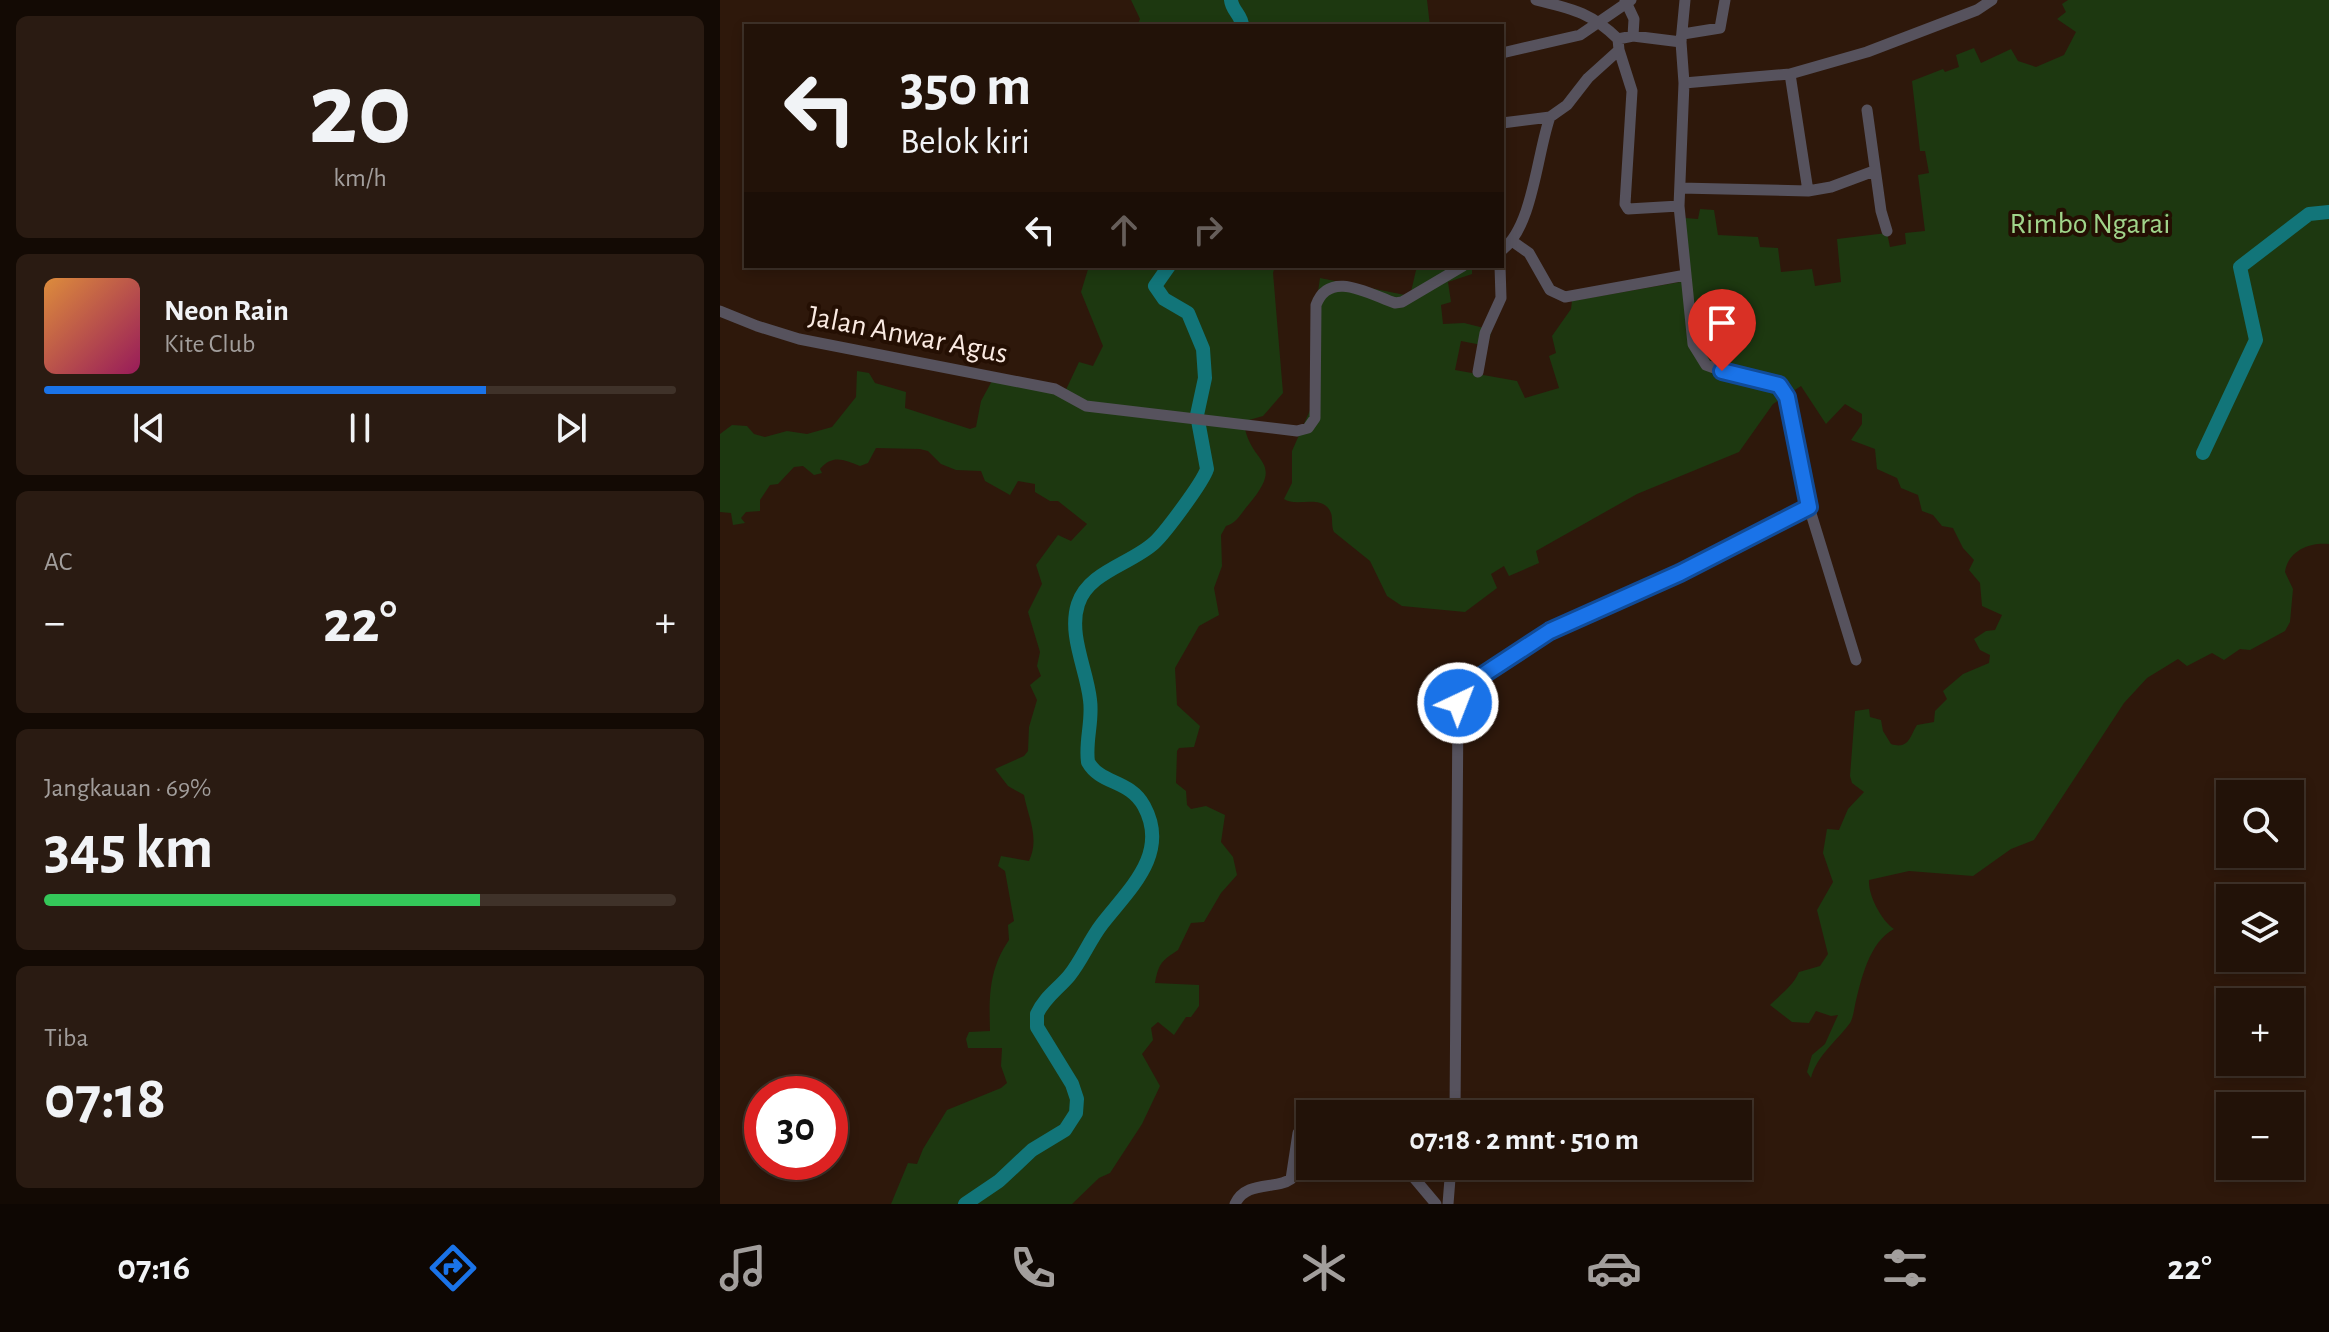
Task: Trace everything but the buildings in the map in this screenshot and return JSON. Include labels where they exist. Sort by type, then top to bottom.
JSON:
[{"type":"street","points":[[1536,0],[1582,11],[1599,21],[1619,44],[1632,91],[1625,204],[1628,209],[1679,206]]},
{"type":"street","points":[[1685,0],[1679,206],[1693,344],[1706,365],[1739,377],[1779,385],[1787,397],[1809,507],[1856,660]]},
{"type":"street","points":[[1504,123],[1550,117],[1567,105],[1619,44],[1633,36],[1682,38],[1720,28],[1725,0]]},
{"type":"street","points":[[1684,83],[1790,74],[1867,52],[1977,10],[1992,0]]},
{"type":"street","points":[[1504,53],[1580,35],[1627,1],[1634,19],[1633,36]]},
{"type":"street","points":[[1790,74],[1808,191]]},
{"type":"street","points":[[1867,110],[1874,171],[1887,231]]},
{"type":"street","points":[[1504,248],[1512,241],[1534,189],[1540,146],[1550,117]]},
{"type":"street","points":[[1680,188],[1808,191],[1831,187],[1874,171]]},
{"type":"street","points":[[1512,241],[1529,253],[1550,290],[1565,297],[1686,275]]},
{"type":"street","name":"Jalan Anwar Agus","points":[[720,311],[799,339],[1055,389],[1086,406],[1297,431],[1308,428],[1315,418],[1316,305],[1320,294],[1330,286],[1342,285],[1395,303],[1402,302],[1460,268]]},
{"type":"street","points":[[1478,372],[1487,326],[1501,298],[1500,268]]},
{"type":"street","points":[[1455,1100],[1458,703],[1466,686],[1550,631],[1680,573],[1809,507]]},
{"type":"street","points":[[1235,1204],[1238,1198],[1256,1187],[1284,1184],[1291,1179],[1296,1146]]},
{"type":"street","points":[[1416,1180],[1436,1204]]},
{"type":"street","points":[[1448,1204],[1450,1180]]},
{"type":"green space","points":[[1131,0],[1427,0],[1430,24],[1138,24],[1140,19]]},
{"type":"green space","name":"Rimbo Ngarai","points":[[2068,0],[2329,0],[2329,544],[2301,549],[2290,558],[2285,572],[2293,589],[2290,622],[2285,631],[2250,650],[2240,649],[2224,660],[2212,653],[2187,666],[2178,659],[2147,678],[2124,703],[2034,840],[2011,849],[1973,876],[1909,871],[1869,880],[1876,907],[1894,929],[1872,952],[1863,973],[1851,1021],[1823,1055],[1811,1078],[1807,1072],[1812,1055],[1825,1044],[1838,1015],[1816,1011],[1809,1023],[1792,1022],[1770,1005],[1790,986],[1799,972],[1820,966],[1828,954],[1817,910],[1833,882],[1823,853],[1827,829],[1839,830],[1848,809],[1864,792],[1852,783],[1850,776],[1855,711],[1869,709],[1870,717],[1881,720],[1891,744],[1905,744],[1917,725],[1934,722],[1935,711],[1947,699],[1943,691],[1963,674],[1989,663],[1990,655],[1980,650],[1974,639],[1986,631],[1995,630],[2002,615],[1982,606],[1980,583],[1969,570],[1974,560],[1963,548],[1953,528],[1942,526],[1933,515],[1922,511],[1918,495],[1901,488],[1897,478],[1877,469],[1875,449],[1851,440],[1862,424],[1862,414],[1845,404],[1826,424],[1801,386],[1773,404],[1739,452],[1637,494],[1536,551],[1539,563],[1509,576],[1504,566],[1491,574],[1497,588],[1465,612],[1402,606],[1387,596],[1370,561],[1334,532],[1327,507],[1316,502],[1284,499],[1292,483],[1292,451],[1311,408],[1314,319],[1320,278],[1410,296],[1417,268],[1472,268],[1472,274],[1448,282],[1451,302],[1441,305],[1443,324],[1464,323],[1492,330],[1487,346],[1461,341],[1455,370],[1517,381],[1525,398],[1559,388],[1549,356],[1556,353],[1552,336],[1571,309],[1572,301],[1686,281],[1685,218],[1698,219],[1700,209],[1714,210],[1718,235],[1758,237],[1760,247],[1778,248],[1781,272],[1812,269],[1815,286],[1841,282],[1837,239],[1887,233],[1890,247],[1906,244],[1905,233],[1925,231],[1918,175],[1929,173],[1925,151],[1920,151],[1912,81],[1943,69],[1945,72],[1959,67],[1956,55],[1974,48],[1981,63],[2011,49],[2018,61],[2036,67],[2064,55],[2076,32],[2057,19],[2066,12],[2062,4]]},
{"type":"green space","points":[[1088,268],[1274,268],[1283,393],[1263,416],[1249,420],[1245,429],[1264,464],[1265,479],[1241,514],[1226,526],[1221,535],[1222,566],[1214,588],[1219,615],[1199,626],[1175,668],[1177,705],[1200,726],[1194,747],[1179,748],[1177,751],[1176,783],[1186,791],[1187,805],[1191,809],[1206,806],[1225,815],[1221,842],[1233,857],[1237,875],[1221,893],[1204,922],[1191,923],[1178,950],[1160,966],[1155,983],[1199,985],[1199,1006],[1191,1017],[1186,1017],[1174,1035],[1158,1022],[1151,1028],[1153,1040],[1142,1054],[1160,1086],[1142,1124],[1110,1173],[1099,1178],[1072,1204],[891,1204],[908,1163],[917,1164],[947,1110],[1007,1083],[1001,1066],[1002,1048],[968,1048],[966,1039],[969,1032],[990,1031],[990,994],[994,972],[1009,940],[1008,925],[1014,921],[1005,871],[998,866],[1001,856],[1029,861],[1033,844],[1024,795],[1008,786],[995,769],[1024,756],[1028,751],[1029,727],[1037,700],[1030,685],[1041,676],[1037,666],[1040,652],[1028,612],[1042,584],[1036,565],[1058,535],[1071,541],[1087,524],[1058,501],[1050,501],[1035,492],[1035,484],[1018,481],[1010,495],[985,481],[981,471],[956,470],[941,464],[928,451],[876,448],[868,463],[860,466],[834,460],[820,469],[822,473],[814,475],[803,466],[794,467],[778,484],[770,485],[760,500],[760,511],[746,512],[741,518],[745,523],[733,525],[731,513],[720,512],[720,434],[732,425],[747,426],[754,434],[765,437],[787,431],[807,434],[832,427],[856,397],[857,371],[869,373],[875,383],[906,392],[905,408],[970,429],[976,427],[981,401],[993,379],[1063,396],[1079,362],[1093,366],[1103,346],[1081,292]]},
{"type":"waterway","points":[[1231,0],[1241,24]]},
{"type":"waterway","points":[[2203,453],[2256,340],[2240,267],[2309,214],[2329,212]]},
{"type":"waterway","points":[[965,1204],[999,1181],[1032,1150],[1065,1130],[1076,1113],[1077,1099],[1072,1084],[1037,1027],[1037,1014],[1047,998],[1074,970],[1097,930],[1134,884],[1149,855],[1151,823],[1144,806],[1131,791],[1100,775],[1088,762],[1090,700],[1075,628],[1078,604],[1083,593],[1100,576],[1154,543],[1175,519],[1207,469],[1197,415],[1205,378],[1203,349],[1188,313],[1164,299],[1155,286],[1168,268]]},
{"type":"route","points":[[1458,703],[1466,686],[1550,631],[1680,573],[1809,507],[1787,397],[1779,385],[1722,371]]}]
